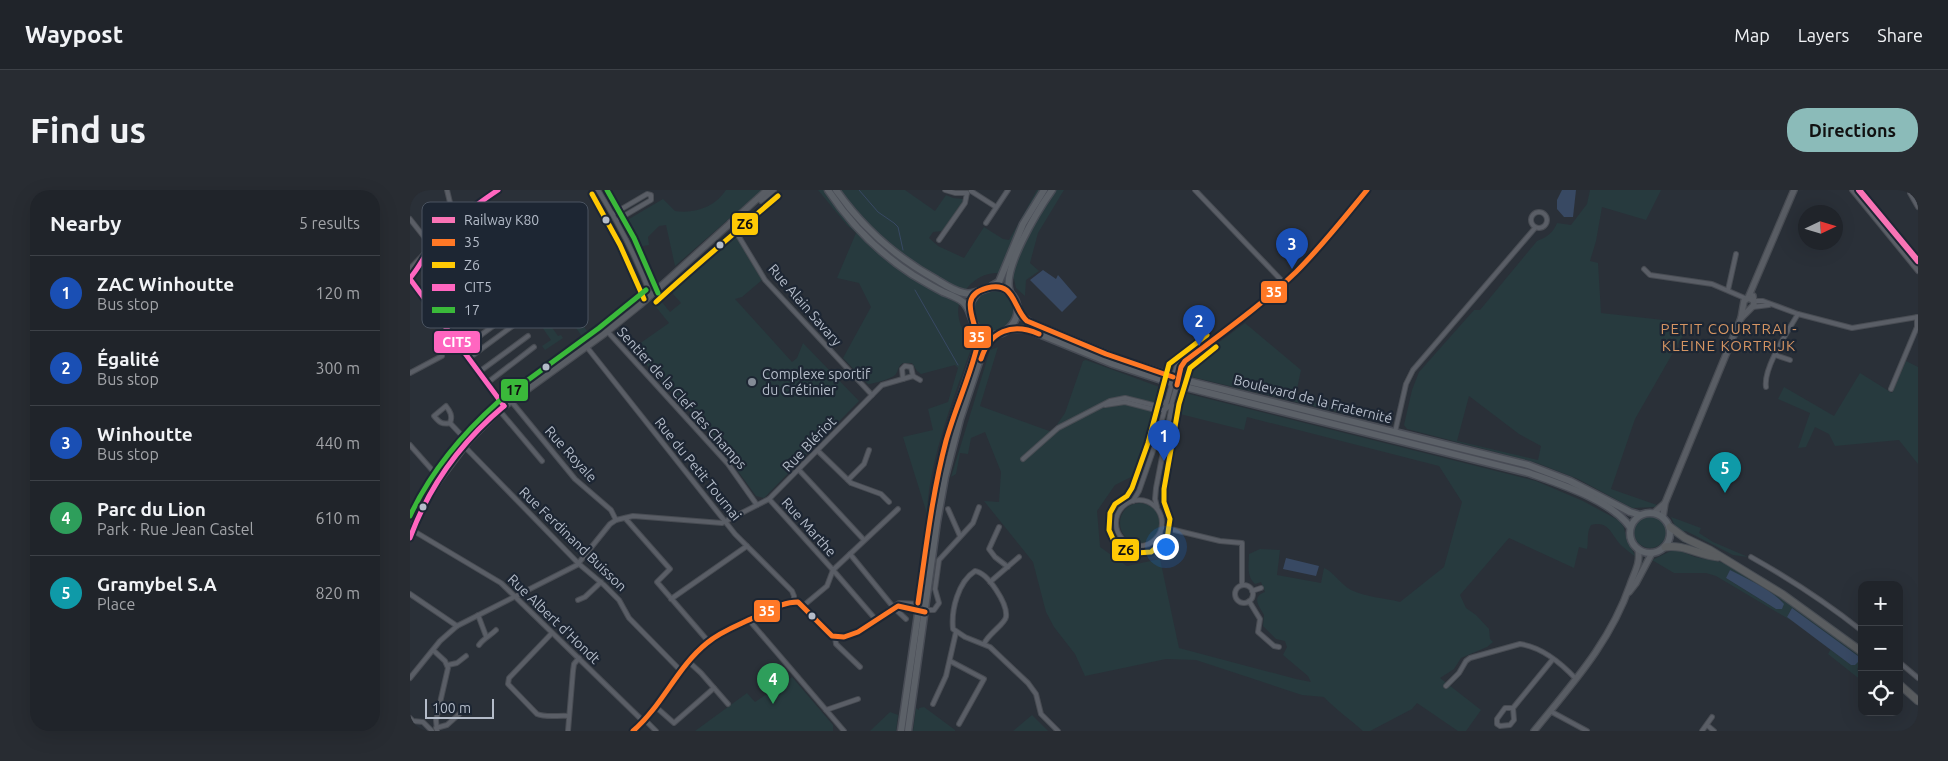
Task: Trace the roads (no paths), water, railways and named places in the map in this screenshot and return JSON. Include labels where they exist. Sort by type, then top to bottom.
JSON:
[{"type":"highway","points":[[1670,527],[1680,535],[1782,594],[1815,616],[1858,649]]},
{"type":"highway","points":[[1665,547],[1679,546],[1699,554],[1721,558]]},
{"type":"highway","points":[[1903,687],[1918,700]]},
{"type":"main road","points":[[830,191],[870,230],[908,262],[958,292],[970,294],[991,287],[999,282],[1023,224],[1044,190]]},
{"type":"main road","points":[[1010,293],[1008,281],[1015,258],[1029,228],[1052,190]]},
{"type":"main road","points":[[830,191],[851,221],[882,251],[913,274],[966,305],[978,333],[978,342],[942,459],[932,506],[908,731]]},
{"type":"main road","points":[[901,731],[940,504],[955,434],[985,345],[990,338],[1010,329],[1016,320],[1018,309],[1015,299],[1010,293],[1001,288],[991,287]]},
{"type":"main road","points":[[970,313],[971,302],[978,292]]},
{"type":"main road","name":"Boulevard de la Fraternité","points":[[1018,309],[1024,319],[1038,326],[1175,381],[1395,431],[1535,467],[1570,481],[1609,504]]},
{"type":"main road","points":[[974,325],[987,334],[999,334]]},
{"type":"main road","name":"Boulevard de la Fraternité","points":[[1010,329],[1028,329],[1099,359],[1175,381],[1529,473],[1609,504]]},
{"type":"main road","points":[[1609,504],[1640,515]]},
{"type":"main road","points":[[1609,504],[1630,527]]},
{"type":"main road","points":[[1654,512],[1663,516],[1670,527],[1670,538],[1665,547],[1652,553],[1638,549],[1631,539],[1630,527],[1640,515],[1654,512]]},
{"type":"street","points":[[480,202],[498,190]]},
{"type":"street","points":[[598,190],[617,220],[637,258],[651,296]]},
{"type":"street","points":[[410,538],[416,520],[440,479],[466,444],[501,408],[607,331],[651,296],[706,246],[719,237],[767,190]]},
{"type":"street","points":[[731,224],[773,190]]},
{"type":"street","points":[[945,190],[955,194],[970,191],[996,207]]},
{"type":"street","points":[[986,223],[1008,190]]},
{"type":"street","points":[[1195,190],[1284,283]]},
{"type":"street","points":[[1170,400],[1164,410],[1154,450],[1139,491],[1133,500],[1121,509],[1116,520],[1118,531],[1124,540],[1137,546],[1148,545],[1158,538],[1162,528],[1162,516],[1155,500],[1156,488],[1170,400],[1175,381],[1182,366],[1188,358],[1228,329],[1284,283],[1316,252],[1367,190]]},
{"type":"street","points":[[1663,516],[1665,503],[1794,190]]},
{"type":"street","points":[[1852,190],[1918,271]]},
{"type":"street","points":[[939,240],[965,203],[970,191]]},
{"type":"street","points":[[613,214],[652,192],[651,200],[617,220]]},
{"type":"street","points":[[1910,194],[1918,207]]},
{"type":"street","points":[[1393,438],[1406,384],[1413,370],[1535,228],[1545,226],[1547,219],[1543,213],[1536,213],[1531,218],[1535,228]]},
{"type":"street","points":[[410,219],[422,234]]},
{"type":"street","name":"Rue Alain Savary","points":[[731,224],[765,280],[872,395]]},
{"type":"street","points":[[1728,290],[1736,254]]},
{"type":"street","points":[[410,270],[422,257]]},
{"type":"street","points":[[422,261],[410,280],[422,294]]},
{"type":"street","points":[[1644,269],[1650,275],[1712,284],[1728,290],[1749,303],[1771,305],[1852,328],[1918,317],[1917,327],[1890,389]]},
{"type":"street","points":[[1766,386],[1765,380],[1775,355],[1798,314]]},
{"type":"street","points":[[447,328],[487,383],[501,408],[542,460]]},
{"type":"street","points":[[462,349],[490,328]]},
{"type":"street","points":[[469,358],[510,328]]},
{"type":"street","name":"Sentier de la Clef des Champs","points":[[607,331],[728,464],[757,505]]},
{"type":"street","points":[[479,372],[528,336]]},
{"type":"street","name":"Rue du Petit Tournai","points":[[588,344],[726,521],[747,546],[792,591],[794,602]]},
{"type":"street","points":[[487,383],[534,347]]},
{"type":"street","points":[[1775,355],[1790,360]]},
{"type":"street","points":[[410,373],[442,356]]},
{"type":"street","name":"Rue Blériot","points":[[903,379],[902,369],[905,366],[911,367],[913,376]]},
{"type":"street","name":"Rue Blériot","points":[[726,521],[769,499],[883,384],[913,376],[920,380]]},
{"type":"street","points":[[1023,459],[1058,428],[1110,401],[1120,398],[1131,399],[1157,406],[1170,400]]},
{"type":"street","name":"Rue Royale","points":[[511,401],[572,475],[611,510],[616,520]]},
{"type":"street","points":[[1095,408],[1111,403],[1125,402],[1156,410],[1164,410]]},
{"type":"street","points":[[446,406],[451,415],[450,423],[442,424],[434,416],[446,406]]},
{"type":"street","name":"Rue Ferdinand Buisson","points":[[450,423],[466,444],[578,564],[601,582],[621,602],[631,621],[682,672]]},
{"type":"street","points":[[410,444],[440,479]]},
{"type":"street","points":[[848,480],[864,464],[869,450]]},
{"type":"street","points":[[818,451],[848,480],[858,487],[881,494],[889,502]]},
{"type":"street","points":[[799,470],[864,540]]},
{"type":"street","name":"Rue Marthe","points":[[769,499],[877,621]]},
{"type":"street","points":[[1133,500],[1145,500],[1158,509]]},
{"type":"street","points":[[1654,512],[1665,503]]},
{"type":"street","points":[[894,608],[904,606],[934,610],[939,605],[935,589],[939,561],[973,522],[979,507]]},
{"type":"street","points":[[803,606],[828,585],[832,570],[898,509]]},
{"type":"street","points":[[948,509],[960,536]]},
{"type":"street","points":[[410,516],[416,520]]},
{"type":"street","points":[[410,678],[433,650],[457,626],[578,564],[610,524],[616,520],[636,516],[716,523],[726,521]]},
{"type":"street","points":[[625,518],[670,569],[657,582],[708,641]]},
{"type":"street","points":[[999,527],[989,549],[994,556],[1008,567]]},
{"type":"street","points":[[1162,528],[1220,541],[1242,543],[1242,585]]},
{"type":"street","name":"Rue Albert d'Hondt","points":[[412,530],[495,579],[656,731]]},
{"type":"street","points":[[671,598],[747,546]]},
{"type":"street","points":[[1534,731],[1576,680],[1602,645],[1616,621],[1638,564],[1638,549]]},
{"type":"street","points":[[1627,595],[1636,583],[1652,553]]},
{"type":"street","points":[[850,554],[894,608],[906,619]]},
{"type":"street","points":[[1751,556],[1825,603],[1858,628]]},
{"type":"street","points":[[990,582],[1019,557]]},
{"type":"street","points":[[984,644],[988,636],[1006,617],[998,593],[990,582],[977,571],[973,572],[964,581],[954,612],[953,628],[956,632],[992,649],[1030,685],[1036,694],[1041,714],[1058,731]]},
{"type":"street","points":[[578,600],[585,597],[601,582]]},
{"type":"street","points":[[1242,585],[1248,586],[1252,591],[1249,601],[1243,603],[1236,598],[1236,590],[1242,585]]},
{"type":"street","points":[[1252,591],[1261,588]]},
{"type":"street","points":[[410,594],[457,626]]},
{"type":"street","points":[[1249,601],[1260,619],[1258,632],[1274,646],[1279,647]]},
{"type":"street","points":[[633,731],[657,708],[698,650],[708,641],[749,620],[794,602],[803,606],[835,637],[836,644],[860,668]]},
{"type":"street","points":[[835,637],[850,635],[877,621],[901,603],[922,608]]},
{"type":"street","points":[[478,615],[486,636]]},
{"type":"street","points":[[749,620],[844,731]]},
{"type":"street","points":[[479,645],[486,636],[496,630]]},
{"type":"street","points":[[933,704],[950,661],[956,632]]},
{"type":"street","points":[[552,633],[531,654],[508,682],[510,688],[537,714],[542,716],[552,714],[569,716]]},
{"type":"street","points":[[1446,686],[1470,658],[1477,658],[1513,645],[1527,645],[1554,659],[1576,680]]},
{"type":"street","points":[[433,650],[448,665]]},
{"type":"street","points":[[448,665],[457,664],[466,656]]},
{"type":"street","points":[[568,731],[573,667],[579,658]]},
{"type":"street","points":[[1513,708],[1505,708],[1497,718],[1497,724],[1500,726],[1510,725],[1514,720],[1513,708],[1554,659]]},
{"type":"street","points":[[950,661],[984,678],[959,724]]},
{"type":"street","points":[[689,662],[728,704]]},
{"type":"street","points":[[435,730],[448,665]]},
{"type":"street","points":[[1903,665],[1918,678]]},
{"type":"street","points":[[657,708],[674,723],[714,688]]},
{"type":"street","points":[[826,710],[858,699]]},
{"type":"street","points":[[435,730],[447,725],[467,707]]},
{"type":"street","points":[[1550,711],[1587,731]]},
{"type":"street","points":[[1702,731],[1712,717]]},
{"type":"street","points":[[410,718],[415,721],[424,722],[435,730]]},
{"type":"street","points":[[1706,725],[1714,731]]},
{"type":"water","points":[[1562,190],[1576,190],[1573,217],[1564,217],[1557,209],[1557,200]]},
{"type":"water","points":[[1043,270],[1056,279],[1058,275],[1077,297],[1062,312],[1030,280]]},
{"type":"water","points":[[1286,558],[1319,566],[1316,576],[1283,569]]},
{"type":"water","points":[[1730,570],[1779,599],[1784,604],[1782,609],[1776,609],[1726,578]]},
{"type":"water","points":[[1792,608],[1858,656],[1858,662],[1855,665],[1851,665],[1787,617]]},
{"type":"waterway","points":[[859,190],[878,212],[898,227],[903,250]]},
{"type":"waterway","points":[[915,290],[958,365]]},
{"type":"rail line","name":"K80","points":[[1859,190],[1918,261]]},
{"type":"place","name":"Winhoutte","points":[[1292,269]]},
{"type":"place","name":"Égalité","points":[[1199,346]]},
{"type":"place","name":"Complexe sportif du Crétinier","points":[[752,382]]},
{"type":"place","name":"ZAC Winhoutte","points":[[1164,461]]},
{"type":"place","name":"Gramybel S.A","points":[[1725,493]]},
{"type":"place","name":"Parc du Lion","points":[[773,704]]},
{"type":"district","name":"PETIT COURTRAI - KLEINE KORTRIJK","points":[[1729,338]]}]
